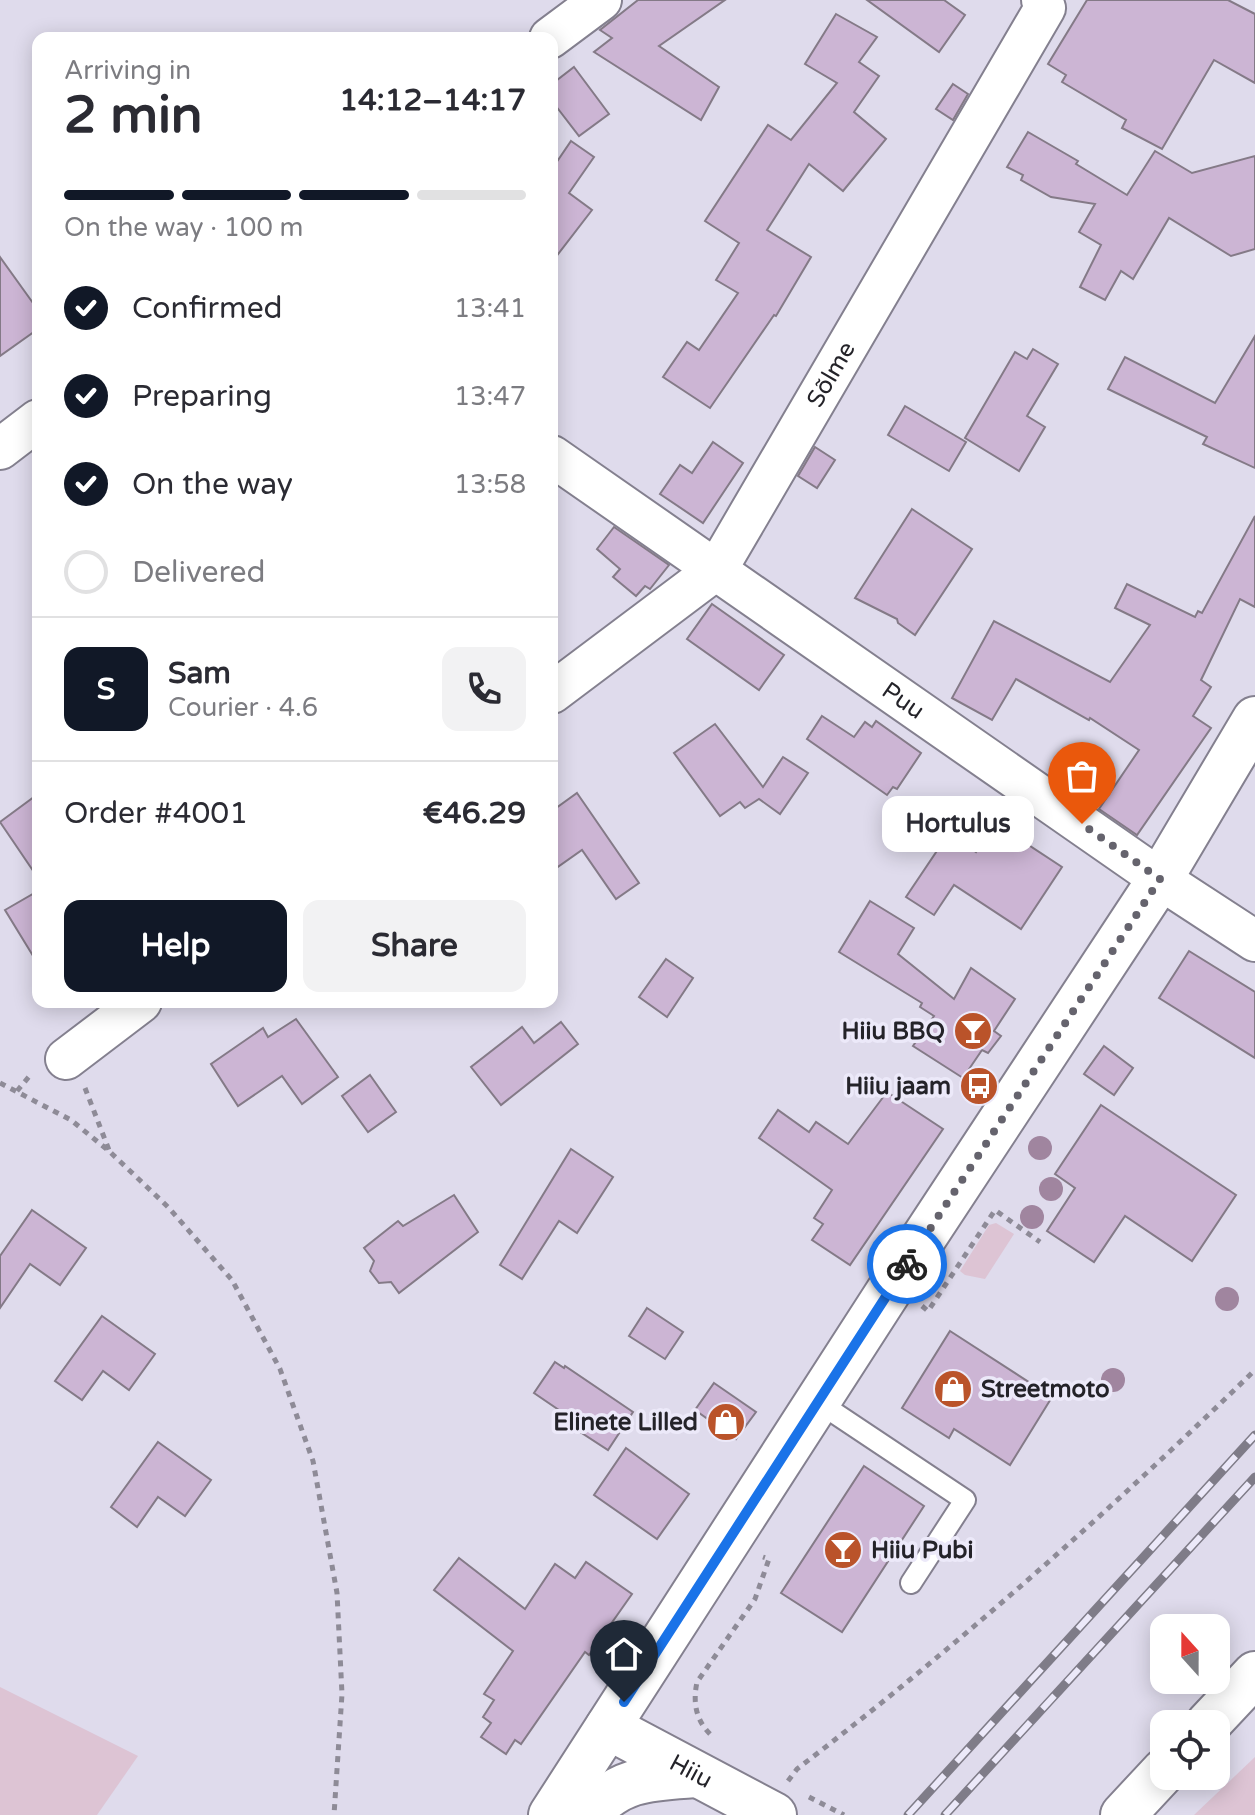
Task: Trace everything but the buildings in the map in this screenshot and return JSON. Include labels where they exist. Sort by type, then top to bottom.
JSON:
[{"type":"main road","points":[[551,1815],[1160,879],[1255,719]]},
{"type":"main road","points":[[1221,1710],[1255,1674]]},
{"type":"main road","name":"Hiiu","points":[[608,1727],[706,1757],[790,1800]]},
{"type":"main road","points":[[589,1815],[600,1800],[626,1784],[654,1778],[706,1757]]},
{"type":"main road","points":[[1123,1815],[1150,1786]]},
{"type":"street","points":[[558,32],[601,0]]},
{"type":"street","name":"Sõlme","points":[[558,688],[717,569],[1045,8],[1042,0]]},
{"type":"street","points":[[0,449],[32,425]]},
{"type":"street","name":"Puu","points":[[558,460],[1160,879],[1255,941]]},
{"type":"street","points":[[74,1071],[135,1008]]},
{"type":"lane","points":[[818,1402],[965,1500],[911,1583]]},
{"type":"path","points":[[74,1071],[109,1151]]},
{"type":"path","points":[[0,1083],[71,1120],[168,1207],[232,1280],[280,1369],[313,1461],[337,1593],[342,1694],[334,1815]]},
{"type":"path","points":[[844,1815],[790,1800],[786,1785],[797,1769],[899,1690],[1000,1604],[1168,1455],[1255,1370]]},
{"type":"path","points":[[706,1757],[704,1727],[695,1709],[697,1682],[755,1599],[769,1559]]},
{"type":"shaded area","points":[[996,1223],[1014,1234],[985,1279],[965,1275],[960,1271],[989,1225]]},
{"type":"shaded area","points":[[0,1687],[138,1756],[97,1815],[0,1815]]},
{"type":"shaded area","points":[[1255,1757],[1255,1815],[1194,1815],[1220,1790],[1230,1790],[1230,1781]]},
{"type":"railway","points":[[908,1815],[1255,1435]]},
{"type":"railway","points":[[945,1815],[1255,1477]]},
{"type":"way so far","points":[[907,1264],[1160,879],[1082,824]]},
{"type":"place","name":"Hortulus","points":[[1082,824]]},
{"type":"place","name":"Hiiu BBQ","points":[[973,1031]]},
{"type":"place","name":"Hiiu jaam","points":[[979,1086]]},
{"type":"place","name":"Streetmoto","points":[[953,1389]]},
{"type":"place","name":"Elinete Lilled","points":[[726,1422]]},
{"type":"place","name":"Hiiu Pubi","points":[[843,1550]]},
{"type":"route","points":[[624,1702],[907,1264]]}]
